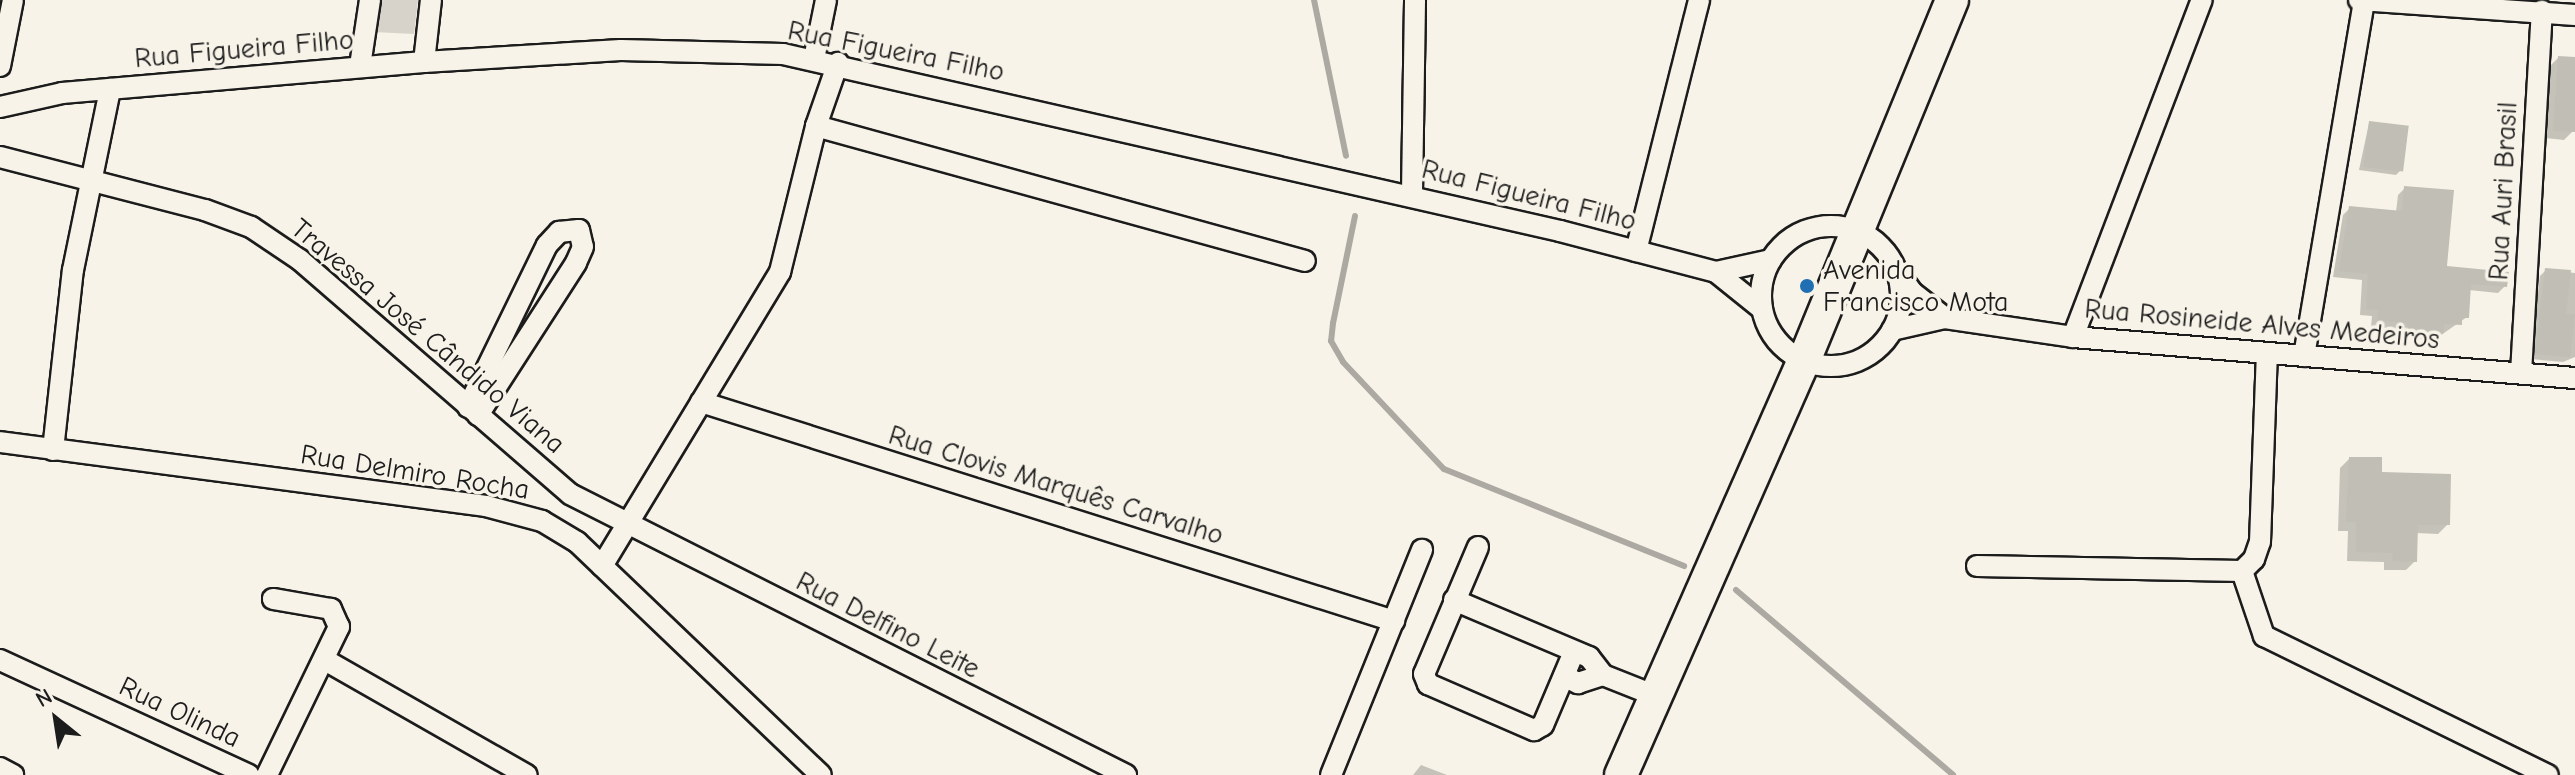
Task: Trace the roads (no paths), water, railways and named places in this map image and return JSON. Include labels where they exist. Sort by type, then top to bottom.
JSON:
[{"type":"main road","points":[[1621,775],[1804,361],[1952,0]]},
{"type":"street","points":[[0,66],[13,0]]},
{"type":"street","points":[[360,66],[370,0]]},
{"type":"street","points":[[424,62],[431,0]]},
{"type":"street","points":[[814,59],[826,0]]},
{"type":"street","points":[[1412,193],[1415,0]]},
{"type":"street","points":[[1636,251],[1699,0]]},
{"type":"street","points":[[2073,337],[2202,0]]},
{"type":"street","points":[[2304,356],[2362,0],[2575,15]]},
{"type":"street","name":"Rua Auri Brasil","points":[[2521,373],[2542,11]]},
{"type":"street","name":"Rua Figueira Filho","points":[[0,107],[110,89],[360,66],[621,50],[814,59],[1412,193],[1716,272],[1762,309]]},
{"type":"street","points":[[602,566],[780,272],[816,126],[838,63]]},
{"type":"street","points":[[53,450],[73,270],[110,89]]},
{"type":"street","points":[[816,126],[1305,261]]},
{"type":"street","name":"Travessa José Cândido Viana","points":[[0,157],[205,210],[278,242],[570,494],[626,525]]},
{"type":"street","points":[[1857,231],[1828,227],[1800,233],[1771,260],[1761,292],[1762,309],[1776,341],[1804,361],[1844,365],[1863,358],[1892,330],[1900,312],[1898,272]]},
{"type":"street","points":[[579,230],[583,247],[576,263],[473,411],[547,245],[559,232],[579,230]]},
{"type":"street","name":"Rua Rosineide Alves Medeiros","points":[[1857,231],[1874,240],[1912,292],[1945,318]]},
{"type":"street","name":"Rua Figueira Filho","points":[[1716,272],[1771,260]]},
{"type":"street","name":"Rua Rosineide Alves Medeiros","points":[[1892,330],[1945,318],[2073,337],[2575,378]]},
{"type":"street","points":[[1977,566],[2242,571],[2254,559],[2260,542],[2267,355]]},
{"type":"street","name":"Rua Clovis Marquês Carvalho","points":[[701,402],[1394,621]]},
{"type":"street","name":"Rua Delmiro Rocha","points":[[0,442],[486,506],[542,521],[602,566],[821,775]]},
{"type":"street","name":"Rua Delfino Leite","points":[[626,525],[1126,775]]},
{"type":"street","points":[[1478,547],[1424,674],[1428,684],[1534,730],[1543,725],[1574,652]]},
{"type":"street","points":[[1331,775],[1422,550]]},
{"type":"street","points":[[2242,571],[2264,636],[2548,775]]},
{"type":"street","points":[[267,775],[339,627],[338,617],[331,609],[273,599]]},
{"type":"street","points":[[1454,600],[1589,657],[1603,675],[1656,696]]},
{"type":"street","name":"Rua Olinda","points":[[0,660],[244,774]]},
{"type":"street","points":[[325,660],[527,775]]},
{"type":"street","points":[[1564,676],[1578,683],[1603,675]]},
{"type":"street","points":[[0,768],[13,775]]},
{"type":"waterway","points":[[1314,0],[1346,156]]},
{"type":"waterway","points":[[1355,216],[1331,341],[1343,362],[1444,469],[1684,566]]},
{"type":"waterway","points":[[1736,590],[1953,775]]},
{"type":"place","name":"Avenida Francisco Mota","points":[[1807,286]]}]
